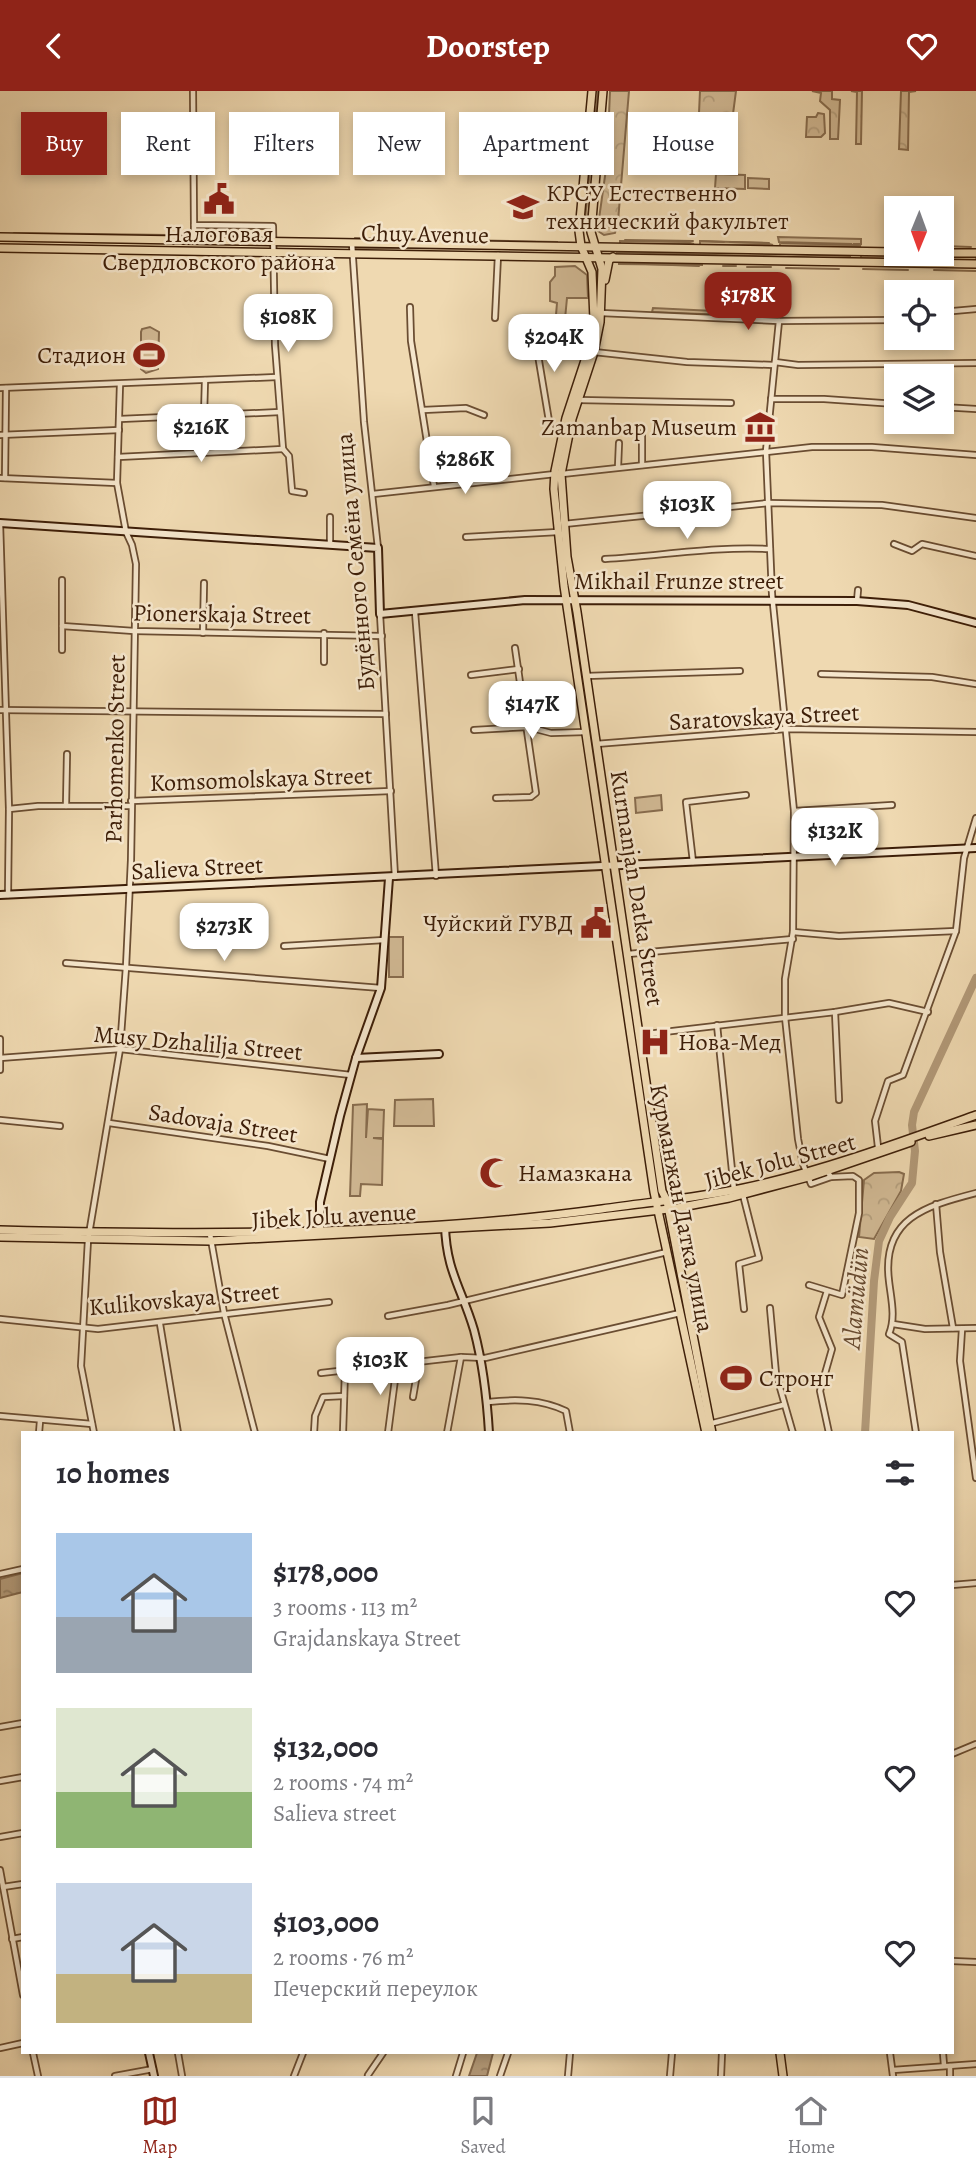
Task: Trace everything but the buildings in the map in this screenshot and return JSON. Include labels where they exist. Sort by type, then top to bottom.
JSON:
[{"type":"main road","name":"Курманжан Датка улица","points":[[592,91],[579,232],[581,246],[592,272],[594,320],[588,351],[566,418],[558,474],[558,532],[663,1205],[707,1427]]},
{"type":"main road","points":[[602,291],[602,269],[591,232],[603,91]]},
{"type":"main road","name":"Chuy Avenue","points":[[0,237],[194,241],[352,253],[976,264]]},
{"type":"main road","points":[[37,238],[38,248]]},
{"type":"main road","name":"Chuy Avenue","points":[[0,248],[273,247],[352,244],[884,252]]},
{"type":"main road","points":[[856,251],[856,261]]},
{"type":"main road","points":[[954,253],[976,253]]},
{"type":"main road","points":[[602,291],[608,260],[616,256]]},
{"type":"main road","name":"Kurmanjan Datka Street","points":[[602,291],[594,352],[558,474],[570,599],[586,677],[610,867],[628,954],[640,1038]]},
{"type":"main road","points":[[0,523],[378,548]]},
{"type":"main road","name":"Будённого Семёна улица","points":[[378,548],[380,614]]},
{"type":"main road","name":"Mikhail Frunze street","points":[[380,614],[477,603],[570,599],[857,601],[908,605],[976,623]]},
{"type":"main road","points":[[436,876],[972,848]]},
{"type":"main road","name":"Salieva Street","points":[[4,895],[436,876]]},
{"type":"main road","name":"Будённого Семёна улица","points":[[320,1232],[320,1202],[351,1075],[381,988],[392,878]]},
{"type":"main road","name":"Курманжан Датка улица","points":[[640,1038],[668,1252],[707,1427]]},
{"type":"main road","points":[[356,1058],[439,1054]]},
{"type":"main road","points":[[901,1143],[976,1115]]},
{"type":"main road","points":[[929,1134],[976,1125]]},
{"type":"main road","name":"Jibek Jolu Street","points":[[663,1205],[806,1174],[829,1174],[901,1143]]},
{"type":"main road","name":"Jibek Jolu Street","points":[[663,1205],[743,1195],[878,1147],[901,1143]]},
{"type":"main road","name":"Jibek Jolu avenue","points":[[0,1237],[210,1237],[445,1227],[663,1205]]},
{"type":"main road","points":[[445,1227],[450,1271],[463,1301],[480,1356],[488,1402],[489,1431]]},
{"type":"main road","name":"Jibek Jolu avenue","points":[[0,1230],[89,1236]]},
{"type":"main road","points":[[149,2054],[153,2072]]},
{"type":"main road","points":[[780,2054],[783,2076]]},
{"type":"street","points":[[193,91],[194,241]]},
{"type":"street","points":[[194,225],[273,226],[278,377],[284,449],[290,459],[292,491],[304,493]]},
{"type":"street","name":"Будённого Семёна улица","points":[[352,244],[364,422],[378,548]]},
{"type":"street","points":[[495,318],[498,254]]},
{"type":"street","points":[[410,307],[411,341],[434,487]]},
{"type":"street","points":[[954,311],[976,309]]},
{"type":"street","points":[[601,313],[779,321],[884,320]]},
{"type":"street","points":[[532,319],[551,433]]},
{"type":"street","points":[[779,321],[766,451],[773,601],[794,811],[793,939],[785,979],[787,1055],[806,1174]]},
{"type":"street","points":[[594,352],[687,362],[798,365],[976,363]]},
{"type":"street","points":[[117,482],[3,478],[3,388],[278,377]]},
{"type":"street","points":[[203,452],[205,380]]},
{"type":"street","name":"Parhomenko Street","points":[[94,1431],[81,1368],[89,1236],[120,1049],[130,890],[135,553],[126,532],[117,482],[120,384]]},
{"type":"street","points":[[771,399],[824,398],[884,403]]},
{"type":"street","points":[[578,400],[731,403]]},
{"type":"street","points":[[423,410],[466,408],[484,415]]},
{"type":"street","points":[[954,408],[976,409]]},
{"type":"street","points":[[120,419],[280,412]]},
{"type":"street","points":[[3,435],[120,430]]},
{"type":"street","points":[[642,433],[642,465]]},
{"type":"street","points":[[618,467],[619,443]]},
{"type":"street","points":[[373,494],[766,451],[872,447],[976,455]]},
{"type":"street","points":[[118,457],[284,449]]},
{"type":"street","points":[[564,524],[768,503],[882,505],[976,518]]},
{"type":"street","points":[[330,517],[330,545]]},
{"type":"street","points":[[0,523],[1,644],[7,710],[9,809],[4,895]]},
{"type":"street","points":[[466,537],[558,532]]},
{"type":"street","points":[[894,544],[912,551],[922,544],[976,556]]},
{"type":"street","points":[[605,559],[693,553],[734,547],[770,549]]},
{"type":"street","points":[[62,580],[62,650]]},
{"type":"street","points":[[203,633],[204,583]]},
{"type":"street","points":[[857,601],[858,590]]},
{"type":"street","points":[[415,612],[436,876]]},
{"type":"street","name":"Будённого Семёна улица","points":[[380,614],[391,791],[392,878]]},
{"type":"street","name":"Pionerskaja Street","points":[[62,626],[134,631],[382,636]]},
{"type":"street","points":[[324,633],[324,662]]},
{"type":"street","points":[[496,798],[535,796],[528,727],[515,648]]},
{"type":"street","points":[[471,675],[519,669]]},
{"type":"street","points":[[586,677],[615,673],[740,671]]},
{"type":"street","points":[[821,674],[932,677],[976,684]]},
{"type":"street","points":[[0,710],[386,714]]},
{"type":"street","points":[[474,730],[528,727],[551,733],[587,731]]},
{"type":"street","name":"Saratovskaya Street","points":[[596,744],[786,729],[976,732]]},
{"type":"street","points":[[66,806],[67,754]]},
{"type":"street","name":"Komsomolskaya Street","points":[[9,809],[391,791]]},
{"type":"street","points":[[693,863],[686,802],[746,795]]},
{"type":"street","points":[[794,811],[892,805]]},
{"type":"street","points":[[878,1147],[874,1121],[888,1081],[903,1075],[956,931],[964,858],[972,848],[976,818]]},
{"type":"street","points":[[793,932],[839,936],[956,931]]},
{"type":"street","points":[[628,954],[793,939]]},
{"type":"street","points":[[285,946],[384,940]]},
{"type":"street","points":[[66,963],[381,988]]},
{"type":"street","points":[[640,1038],[647,1034],[889,1003],[928,1012]]},
{"type":"street","points":[[835,1012],[839,1100]]},
{"type":"street","points":[[717,1025],[734,1189]]},
{"type":"street","points":[[0,1039],[0,1070]]},
{"type":"street","name":"Musy Dzhalilja Street","points":[[0,1058],[120,1049],[351,1075]]},
{"type":"street","points":[[0,1120],[60,1126]]},
{"type":"street","name":"Sadovaja Street","points":[[109,1123],[268,1146],[330,1159]]},
{"type":"street","points":[[809,1285],[842,1295],[859,1213],[860,1185],[853,1176],[829,1174]]},
{"type":"street","points":[[916,1431],[902,1342],[889,1334],[893,1324],[886,1258],[895,1235],[912,1214],[976,1193]]},
{"type":"street","points":[[743,1195],[759,1258],[738,1264],[744,1309]]},
{"type":"street","points":[[936,1204],[940,1252],[953,1328]]},
{"type":"street","points":[[210,1237],[224,1313],[254,1431]]},
{"type":"street","points":[[388,1316],[668,1252]]},
{"type":"street","points":[[827,1291],[819,1317],[832,1349],[820,1391],[829,1431]]},
{"type":"street","name":"Kulikovskaya Street","points":[[1,1319],[83,1327],[160,1324],[202,1319],[224,1313],[329,1302]]},
{"type":"street","points":[[770,1308],[776,1374],[792,1431]]},
{"type":"street","points":[[321,1373],[461,1357],[485,1358],[681,1313]]},
{"type":"street","points":[[160,1324],[178,1431]]},
{"type":"street","points":[[893,1324],[925,1329],[976,1328]]},
{"type":"street","points":[[962,1329],[960,1361],[976,1478]]},
{"type":"street","points":[[447,1431],[461,1357]]},
{"type":"street","points":[[413,1397],[419,1362]]},
{"type":"street","points":[[387,1431],[397,1364]]},
{"type":"street","points":[[343,1431],[345,1371]]},
{"type":"street","points":[[314,1431],[315,1416],[323,1397],[344,1396]]},
{"type":"street","points":[[488,1402],[512,1399],[547,1402],[566,1411],[570,1431]]},
{"type":"street","points":[[707,1427],[783,1405]]},
{"type":"street","points":[[0,1416],[92,1425]]},
{"type":"street","points":[[39,1431],[40,1421]]},
{"type":"street","points":[[0,1574],[21,1569]]},
{"type":"street","points":[[954,1585],[976,1583]]},
{"type":"street","points":[[0,1727],[21,1723]]},
{"type":"street","points":[[954,1753],[976,1744]]},
{"type":"street","points":[[0,1781],[21,1777]]},
{"type":"street","points":[[0,1837],[21,1833]]},
{"type":"street","points":[[0,1870],[21,1986]]},
{"type":"street","points":[[3,1887],[21,1884]]},
{"type":"street","points":[[12,1939],[21,1937]]},
{"type":"street","points":[[954,1961],[976,1962]]},
{"type":"street","points":[[0,2048],[21,2043]]},
{"type":"street","points":[[33,2054],[38,2076]]},
{"type":"street","points":[[178,2054],[182,2076]]},
{"type":"street","points":[[294,2076],[303,2054]]},
{"type":"street","points":[[368,2075],[382,2054]]},
{"type":"street","points":[[456,2076],[463,2054]]},
{"type":"street","points":[[500,2076],[508,2054]]},
{"type":"street","points":[[568,2076],[570,2054]]},
{"type":"street","points":[[670,2076],[672,2054]]},
{"type":"street","points":[[721,2076],[722,2054]]},
{"type":"street","points":[[890,2054],[893,2073],[976,2064]]},
{"type":"street","points":[[943,2054],[950,2076]]},
{"type":"street","points":[[115,2076],[153,2072]]},
{"type":"green space","points":[[598,91],[601,91],[599,112],[596,112]]},
{"type":"green space","points":[[610,91],[629,91],[618,221],[615,233],[604,235],[598,231],[598,226],[605,175],[614,175],[614,112],[609,112]]},
{"type":"green space","points":[[700,91],[736,91],[733,112],[699,112]]},
{"type":"green space","points":[[812,91],[832,91],[832,99],[840,100],[838,139],[830,139],[830,110],[820,101],[821,93]]},
{"type":"green space","points":[[851,91],[862,91],[861,144],[856,144],[857,92]]},
{"type":"green space","points":[[901,91],[916,91],[909,92],[908,150],[899,149]]},
{"type":"green space","points":[[818,113],[824,114],[825,133],[821,137],[806,137],[807,117],[816,117]]},
{"type":"green space","points":[[589,175],[593,175],[587,230],[584,229]]},
{"type":"green space","points":[[716,175],[745,175],[745,189],[715,188]]},
{"type":"green space","points":[[748,178],[769,179],[769,189],[748,188]]},
{"type":"green space","points":[[13,234],[247,236],[270,238]]},
{"type":"green space","points":[[778,237],[861,239],[861,244],[853,244],[861,246],[780,247],[780,243],[852,244],[779,242]]},
{"type":"green space","points":[[354,240],[557,242],[557,243]]},
{"type":"green space","points":[[620,241],[686,242],[694,244],[620,244]]},
{"type":"green space","points":[[700,241],[765,243],[773,245],[700,245]]},
{"type":"green space","points":[[356,246],[556,249],[355,248]]},
{"type":"green space","points":[[617,249],[850,256],[850,259],[617,252]]},
{"type":"green space","points":[[861,255],[884,255],[884,259],[861,258]]},
{"type":"green space","points":[[954,257],[976,257],[976,261],[954,260]]},
{"type":"green space","points":[[702,263],[702,265],[619,264]]},
{"type":"green space","points":[[575,266],[587,275],[588,298],[567,298],[565,319],[560,320],[556,315],[557,303],[550,301],[550,282],[555,276],[555,267]]},
{"type":"green space","points":[[719,307],[781,310],[779,317],[652,312],[653,308],[714,311]]},
{"type":"green space","name":"Стадион","points":[[150,327],[159,332],[158,369],[146,373],[141,369],[141,332],[142,329]]},
{"type":"green space","points":[[661,795],[662,810],[636,813],[635,798]]},
{"type":"green space","points":[[389,937],[403,937],[403,977],[389,977]]},
{"type":"green space","points":[[433,1099],[434,1126],[394,1126],[395,1100]]},
{"type":"green space","points":[[367,1104],[366,1138],[368,1109],[384,1110],[383,1138],[373,1138],[383,1139],[382,1185],[361,1184],[360,1196],[350,1196],[353,1105]]},
{"type":"green space","points":[[874,1173],[904,1174],[901,1191],[874,1239],[859,1237],[864,1180]]},
{"type":"water","points":[[21,1574],[21,1593],[0,1598],[0,1579]]},
{"type":"water","points":[[477,2054],[493,2054],[487,2076],[469,2076]]},
{"type":"waterway","points":[[625,240],[693,241]]},
{"type":"waterway","points":[[700,241],[724,242]]},
{"type":"waterway","points":[[730,242],[769,243]]},
{"type":"waterway","points":[[782,243],[858,245]]},
{"type":"waterway","points":[[954,246],[971,247]]},
{"type":"waterway","points":[[619,263],[699,266]]},
{"type":"waterway","points":[[723,266],[736,266]]},
{"type":"waterway","points":[[747,267],[771,267]]},
{"type":"waterway","points":[[786,268],[839,269]]},
{"type":"waterway","points":[[863,269],[908,270]]},
{"type":"waterway","points":[[934,270],[976,271]]},
{"type":"waterway","name":"Alamüdün","points":[[865,1431],[879,1241],[890,1217],[912,1183],[914,1112],[976,978]]},
{"type":"place","name":"Налоговая Свердловского района","points":[[219,199]]},
{"type":"place","name":"КРСУ Естественно технический факультет","points":[[523,207]]},
{"type":"place","name":"Стадион","points":[[149,355]]},
{"type":"place","name":"Zamanbap Museum","points":[[760,427]]},
{"type":"place","name":"Чуйский ГУВД","points":[[596,923]]},
{"type":"place","name":"Нова-Мед","points":[[655,1042]]},
{"type":"place","name":"Намазкана","points":[[495,1173]]},
{"type":"place","name":"Стронг","points":[[736,1378]]}]
